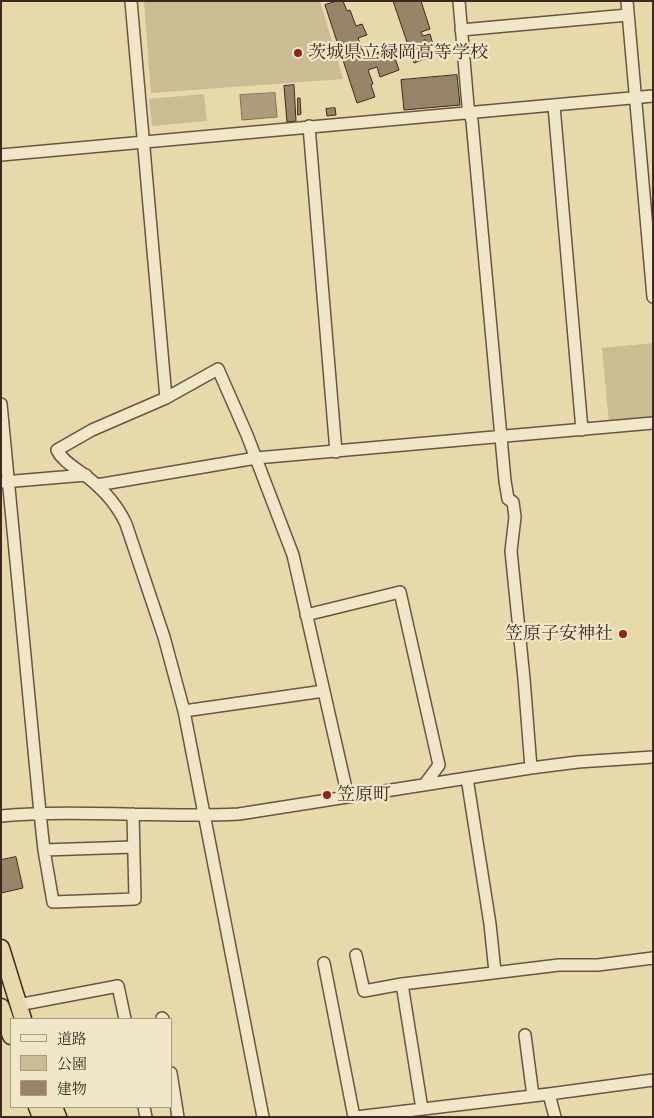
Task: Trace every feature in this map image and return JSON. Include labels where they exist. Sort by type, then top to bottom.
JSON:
[{"type":"highway","points":[[1,948],[21,1012]]},
{"type":"highway","points":[[1,1007],[10,1033]]},
{"type":"street","points":[[131,1],[166,398]]},
{"type":"street","points":[[458,1],[468,106],[472,121],[501,438],[508,499],[513,502],[514,517],[511,550],[531,768]]},
{"type":"street","points":[[627,1],[653,297]]},
{"type":"street","points":[[461,30],[628,15]]},
{"type":"street","points":[[1,155],[653,96]]},
{"type":"street","points":[[554,106],[582,430]]},
{"type":"street","points":[[309,126],[336,452]]},
{"type":"street","points":[[263,1117],[184,710],[164,637],[126,524],[118,507],[97,484],[61,457],[57,450],[92,430],[166,398],[218,369],[256,458],[293,555],[348,797]]},
{"type":"street","points":[[1,404],[5,482],[44,850],[53,902],[135,899],[133,814]]},
{"type":"street","points":[[97,484],[256,458],[501,438],[653,423]]},
{"type":"street","points":[[5,482],[86,475]]},
{"type":"street","points":[[306,615],[400,592],[439,765],[425,784]]},
{"type":"street","points":[[184,710],[324,691]]},
{"type":"street","points":[[1,816],[40,813],[205,816],[239,814],[531,768],[578,762],[653,757]]},
{"type":"street","points":[[467,778],[490,924],[495,972]]},
{"type":"street","points":[[44,850],[133,847]]},
{"type":"street","points":[[356,954],[364,991],[495,972],[559,965],[598,965],[653,958]]},
{"type":"street","points":[[324,963],[355,1117],[653,1080]]},
{"type":"street","points":[[402,984],[422,1109]]},
{"type":"street","points":[[21,1012],[118,986],[125,1018]]},
{"type":"street","points":[[525,1035],[533,1096]]},
{"type":"street","points":[[172,1079],[178,1117]]},
{"type":"street","points":[[549,1094],[555,1117]]},
{"type":"green space","points":[[144,1],[320,1],[343,79],[151,93]]},
{"type":"green space","points":[[204,94],[207,121],[152,126],[149,99]]},
{"type":"green space","points":[[653,343],[653,419],[609,423],[602,348]]},
{"type":"shaded area","points":[[275,93],[277,117],[242,120],[240,95]]},
{"type":"building","points":[[343,1],[347,11],[350,10],[356,26],[362,24],[367,35],[358,38],[365,57],[407,42],[393,1],[421,1],[430,29],[421,32],[423,36],[430,34],[433,44],[429,46],[426,40],[424,40],[430,57],[414,63],[409,49],[394,55],[399,70],[380,77],[377,67],[368,70],[375,97],[357,103],[325,5]]},
{"type":"building","points":[[457,75],[460,105],[404,110],[401,80]]},
{"type":"building","points":[[294,85],[296,121],[287,122],[284,86]]},
{"type":"building","points":[[298,98],[300,98],[301,114],[298,115]]},
{"type":"building","points":[[335,108],[336,115],[327,116],[326,109]]},
{"type":"building","points":[[16,857],[23,888],[1,893],[1,860]]},
{"type":"place","name":"茨城県立緑岡高等学校","points":[[298,53]]},
{"type":"place","name":"笠原子安神社","points":[[623,634]]},
{"type":"place","name":"笠原町","points":[[327,795]]}]
